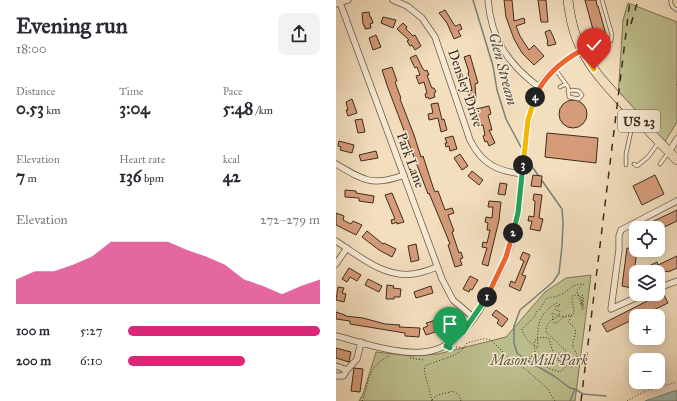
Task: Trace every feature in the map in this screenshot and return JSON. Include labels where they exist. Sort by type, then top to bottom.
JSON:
[{"type":"main road","name":"US 23","points":[[568,0],[573,28],[582,50],[600,79],[659,142],[673,150],[677,160]]},
{"type":"street","points":[[338,2],[348,0]]},
{"type":"street","name":"Densley Drive","points":[[393,0],[407,6],[422,18],[435,37],[470,140],[478,153],[484,160],[496,168],[522,174]]},
{"type":"street","points":[[488,0],[492,25],[500,46],[514,65],[539,87]]},
{"type":"street","name":"Park Lane","points":[[338,2],[446,289],[453,300],[474,318]]},
{"type":"street","points":[[336,336],[410,352],[432,351],[446,346],[463,332],[474,318],[500,273],[511,243],[518,213],[531,109],[539,87],[555,69],[582,50]]},
{"type":"street","points":[[673,150],[677,139]]},
{"type":"street","points":[[336,164],[360,178],[368,180],[387,181],[404,176]]},
{"type":"street","points":[[629,301],[611,309],[619,250],[619,236],[621,230],[677,201]]},
{"type":"street","points":[[336,241],[376,267],[392,273],[402,275],[414,274],[437,267]]},
{"type":"street","points":[[336,264],[347,248]]},
{"type":"street","points":[[665,285],[677,281]]},
{"type":"street","points":[[336,376],[343,376],[346,370],[357,359],[361,342]]},
{"type":"street","points":[[336,366],[346,370]]},
{"type":"lane","points":[[602,0],[612,35],[611,41]]},
{"type":"lane","points":[[671,0],[670,2],[673,8],[677,10]]},
{"type":"lane","points":[[555,69],[566,84],[568,92]]},
{"type":"lane","points":[[560,87],[566,84]]},
{"type":"lane","points":[[626,165],[626,154],[631,131],[641,122]]},
{"type":"lane","points":[[630,137],[633,140]]},
{"type":"lane","points":[[634,164],[637,166],[659,142]]},
{"type":"lane","points":[[660,164],[673,150]]},
{"type":"path","points":[[535,347],[528,340],[522,329],[535,316],[547,298],[560,295],[568,289],[579,284],[584,284],[578,288],[578,295],[580,304],[582,305],[582,310],[584,309],[584,298],[582,295],[583,305]]},
{"type":"path","points":[[532,356],[550,369],[560,372],[565,368],[554,353],[562,355],[566,351],[546,332],[550,320],[553,318],[552,314],[565,317],[573,315],[575,312],[572,297],[573,295],[578,295]]},
{"type":"path","points":[[578,295],[582,301]]},
{"type":"path","points":[[535,347],[538,348],[537,331],[541,318],[556,303],[560,305],[556,306],[555,310],[560,311],[559,316]]},
{"type":"path","points":[[553,318],[559,316]]},
{"type":"path","points":[[537,338],[549,338],[552,352],[557,360],[569,367],[572,367],[577,361],[577,355],[573,348],[576,330],[574,326],[568,322],[571,318],[570,316]]},
{"type":"path","points":[[553,318],[554,323],[557,323],[565,317]]},
{"type":"path","points":[[520,366],[536,352],[534,342],[537,338]]},
{"type":"path","points":[[432,401],[424,370],[426,365],[453,356],[467,343],[482,339],[491,340],[504,353],[547,388],[555,401]]},
{"type":"path","points":[[446,346],[450,348],[463,348]]},
{"type":"path","points":[[362,401],[366,392],[368,377],[374,367],[381,360],[392,355]]},
{"type":"path","points":[[408,357],[423,360]]},
{"type":"path","points":[[627,401],[645,391],[677,382]]},
{"type":"path","points":[[432,401],[434,398],[442,394],[453,391],[459,395],[461,401]]},
{"type":"green space","points":[[628,3],[677,22],[677,122],[663,145],[618,98],[623,20]]},
{"type":"green space","name":"Mason Mill Park","points":[[591,275],[575,401],[359,401],[363,394],[376,352],[411,356],[438,354],[506,337],[545,292],[566,278]]},
{"type":"water","points":[[677,390],[677,401],[645,401]]},
{"type":"building","points":[[504,0],[512,0],[514,21],[524,18],[525,23],[516,26],[520,36],[529,50],[534,45],[544,56],[534,65],[522,53],[514,39],[506,17]]},
{"type":"building","points":[[538,0],[546,0],[548,22],[541,22]]},
{"type":"building","points":[[585,0],[596,0],[607,38],[596,41]]},
{"type":"building","points":[[445,10],[455,26],[460,24],[462,29],[458,31],[461,36],[454,39],[447,23],[439,13]]},
{"type":"building","points":[[369,12],[373,23],[370,24],[371,28],[365,29],[362,13]]},
{"type":"building","points":[[383,17],[396,20],[393,28],[381,23]]},
{"type":"building","points":[[403,23],[407,27],[406,29],[413,36],[415,35],[421,46],[415,50],[407,41],[409,40],[397,29]]},
{"type":"building","points":[[550,30],[556,44],[548,46],[545,32]]},
{"type":"building","points":[[376,35],[381,47],[373,50],[369,38]]},
{"type":"building","points":[[416,55],[423,69],[425,71],[427,70],[429,75],[427,75],[431,86],[436,92],[434,93],[435,97],[429,99],[428,97],[426,98],[425,94],[427,93],[424,82],[419,84],[416,76],[420,75],[417,67],[415,68],[410,58]]},
{"type":"building","points":[[470,55],[478,83],[475,84],[476,100],[469,100],[469,91],[472,90],[469,72],[464,57]]},
{"type":"building","points":[[392,67],[397,81],[395,82],[401,98],[400,99],[421,157],[423,156],[435,192],[438,191],[445,210],[452,208],[454,213],[448,215],[454,231],[452,232],[459,253],[461,252],[463,258],[460,259],[462,265],[455,267],[448,245],[450,244],[429,193],[428,194],[388,88],[382,70]]},
{"type":"building","points":[[352,99],[357,113],[348,116],[346,102]]},
{"type":"building","points":[[573,100],[579,101],[583,104],[586,108],[586,120],[583,124],[579,127],[573,128],[567,127],[563,124],[560,120],[559,114],[560,108],[563,104],[567,101]]},
{"type":"building","points":[[438,103],[442,120],[444,119],[447,130],[441,132],[438,118],[429,120],[428,114],[433,113],[431,104]]},
{"type":"building","points":[[489,106],[491,114],[488,115],[492,130],[489,130],[495,143],[489,146],[487,141],[485,142],[483,136],[485,135],[483,125],[478,126],[477,121],[479,120],[476,109]]},
{"type":"building","points":[[362,119],[365,132],[358,133],[355,120]]},
{"type":"building","points":[[547,133],[598,138],[596,163],[545,157]]},
{"type":"building","points":[[453,136],[457,149],[450,151],[449,146],[446,147],[445,143],[447,143],[445,138]]},
{"type":"building","points":[[339,141],[354,145],[352,153],[340,150],[341,147],[338,146]]},
{"type":"building","points":[[376,151],[378,158],[361,161],[359,155]]},
{"type":"building","points":[[460,154],[468,166],[462,170],[454,158]]},
{"type":"building","points":[[472,171],[483,180],[479,185],[468,176]]},
{"type":"building","points":[[533,175],[542,176],[541,187],[531,186]]},
{"type":"building","points":[[655,175],[664,194],[642,205],[633,186]]},
{"type":"building","points":[[500,183],[507,184],[505,195],[498,194]]},
{"type":"building","points":[[345,190],[356,191],[356,193],[374,196],[373,203],[359,201],[359,198],[345,197]]},
{"type":"building","points":[[392,193],[404,222],[397,224],[397,222],[392,224],[391,220],[395,219],[385,195]]},
{"type":"building","points":[[534,194],[542,195],[539,218],[543,219],[540,231],[530,229],[532,221],[528,221],[529,216],[534,217]]},
{"type":"building","points":[[489,201],[501,202],[499,220],[488,266],[482,264],[487,248],[482,247],[483,242],[487,243],[490,230],[487,230],[488,223],[485,222],[486,217],[492,218],[493,207],[488,207]]},
{"type":"building","points":[[677,210],[677,221],[665,227],[665,221],[654,221]]},
{"type":"building","points":[[336,213],[344,216],[343,220],[351,224],[353,221],[362,225],[356,235],[336,225]]},
{"type":"building","points":[[367,231],[383,244],[384,243],[396,249],[392,257],[379,250],[362,237]]},
{"type":"building","points":[[416,244],[419,260],[411,262],[408,246]]},
{"type":"building","points":[[627,248],[629,248],[629,257],[636,257],[635,265],[629,265],[629,287],[622,286]]},
{"type":"building","points":[[523,252],[530,255],[522,275],[526,276],[520,291],[509,286],[511,281],[515,283],[524,261],[520,259]]},
{"type":"building","points":[[677,256],[677,268],[665,272],[665,265],[658,265]]},
{"type":"building","points":[[657,262],[658,265],[651,265]]},
{"type":"building","points":[[349,268],[361,275],[357,281],[350,277],[347,282],[342,279]]},
{"type":"building","points":[[470,276],[478,280],[469,292],[463,289]]},
{"type":"building","points":[[368,279],[382,286],[379,292],[365,285]]},
{"type":"building","points":[[387,285],[394,286],[393,288],[401,289],[400,297],[386,299]]},
{"type":"building","points":[[431,286],[433,293],[416,298],[414,292]]},
{"type":"building","points":[[338,287],[344,288],[342,293],[346,294],[344,302],[336,300]]},
{"type":"building","points":[[665,297],[668,303],[656,309],[632,309],[647,301],[665,301]]},
{"type":"building","points":[[448,309],[454,317],[438,331],[426,335],[423,328],[428,326],[426,323],[433,321],[438,315],[439,317]]},
{"type":"building","points":[[496,310],[508,319],[502,327],[497,323],[499,320],[492,315]]},
{"type":"building","points":[[629,310],[629,321],[607,332],[602,324]]},
{"type":"building","points":[[336,312],[345,316],[363,318],[385,324],[400,325],[399,327],[420,328],[419,337],[405,336],[405,333],[350,324],[350,321],[336,319]]},
{"type":"building","points":[[336,348],[351,352],[349,362],[336,358]]},
{"type":"building","points":[[354,368],[363,369],[360,392],[351,391]]},
{"type":"waterway","name":"Glen Stream","points":[[473,0],[493,66],[497,90],[506,119],[523,151]]},
{"type":"waterway","name":"Glen Stream","points":[[526,158],[562,209],[562,246],[559,273],[553,282],[520,310],[514,326],[514,343],[517,353],[570,388],[583,394],[606,396]]},
{"type":"waterway","points":[[570,401],[575,389]]},
{"type":"railway","points":[[581,401],[630,0]]},
{"type":"railway","points":[[631,24],[638,0]]},
{"type":"route","points":[[450,348],[446,346],[457,338],[469,325],[488,295],[500,273],[511,243],[518,213],[528,120],[533,101],[539,87],[549,74],[575,53],[582,50],[594,69]]}]
